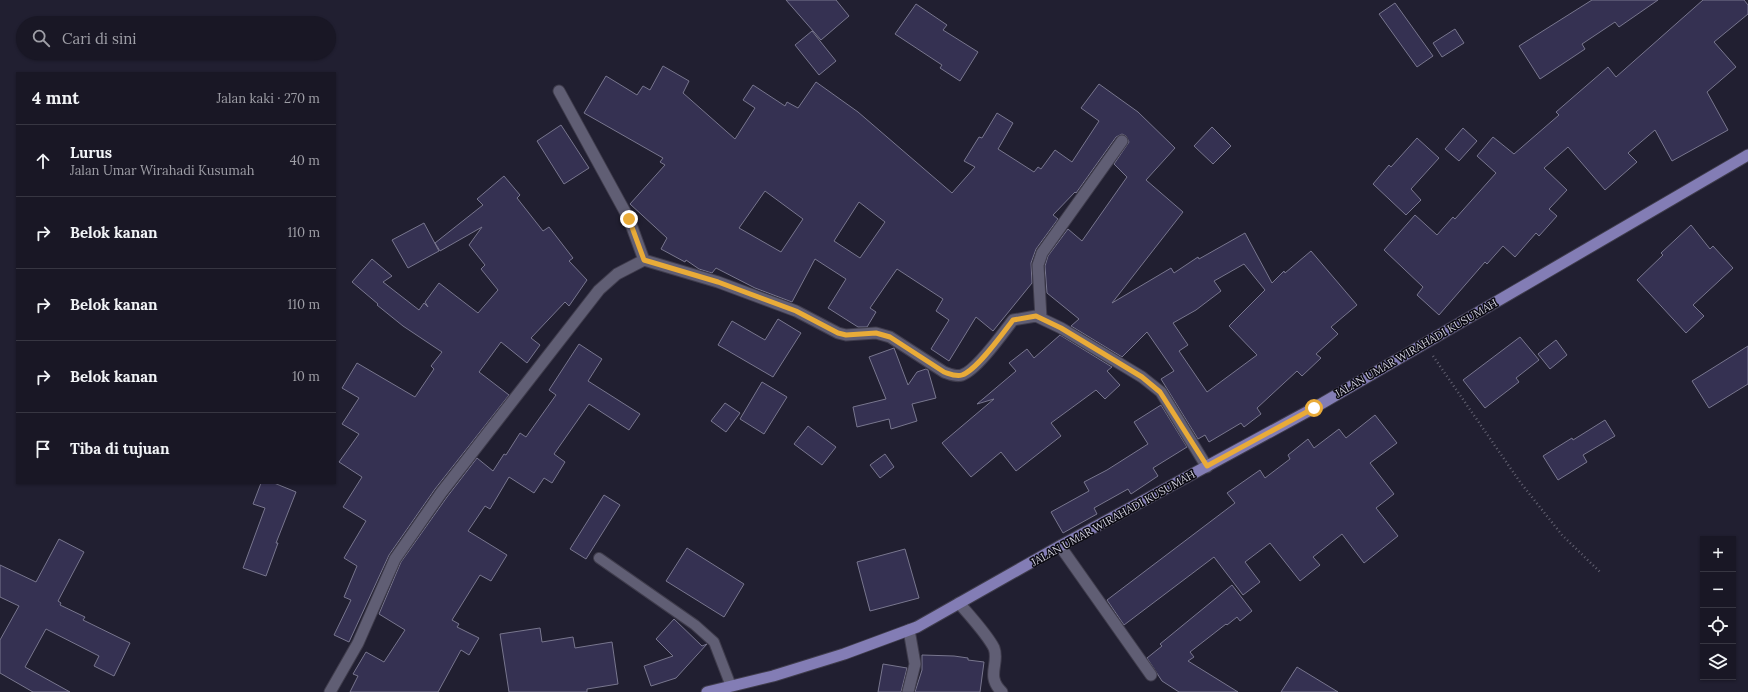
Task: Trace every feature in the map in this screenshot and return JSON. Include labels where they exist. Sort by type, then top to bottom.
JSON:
[{"type":"main road","name":"JALAN UMAR WIRAHADI KUSUMAH","points":[[707,692],[780,674],[844,654],[917,627],[1060,546],[1314,408],[1748,155]]},
{"type":"street","points":[[559,91],[629,219],[644,260]]},
{"type":"street","points":[[1041,318],[1038,265],[1042,253],[1122,142]]},
{"type":"street","points":[[330,692],[358,643],[396,559],[441,493],[599,290],[617,274],[644,260],[718,282],[789,308],[838,333],[846,335],[876,333],[890,337],[944,372],[954,375],[962,375],[972,369],[1013,320],[1036,316],[1123,365],[1160,392],[1207,466]]},
{"type":"street","points":[[1060,546],[1151,675]]},
{"type":"street","points":[[959,603],[994,648],[993,674],[996,687],[1002,692]]},
{"type":"street","points":[[908,692],[915,664],[909,630]]},
{"type":"lane","points":[[599,558],[695,625],[714,642],[731,686]]},
{"type":"path","points":[[1425,344],[1520,482],[1562,535],[1600,572]]},
{"type":"building","points":[[786,0],[836,0],[849,16],[821,40]]},
{"type":"building","points":[[1592,0],[1658,0],[1619,27],[1615,22],[1582,44],[1585,49],[1540,79],[1519,46]]},
{"type":"building","points":[[1703,0],[1744,0],[1748,5],[1748,14],[1714,42],[1736,67],[1707,92],[1728,130],[1672,161],[1655,130],[1628,153],[1637,162],[1605,190],[1568,147],[1544,168],[1567,190],[1549,209],[1557,216],[1539,236],[1536,233],[1515,257],[1503,246],[1487,264],[1485,262],[1439,315],[1417,295],[1423,287],[1384,250],[1415,215],[1437,235],[1453,217],[1455,219],[1496,173],[1477,156],[1493,137],[1514,154],[1559,115],[1556,112],[1608,67],[1616,77]]},
{"type":"building","points":[[1395,3],[1433,56],[1417,67],[1379,14]]},
{"type":"building","points":[[916,4],[947,25],[943,30],[978,52],[960,81],[940,68],[942,65],[895,34]]},
{"type":"building","points":[[1455,29],[1464,43],[1442,57],[1433,43]]},
{"type":"building","points":[[812,31],[836,61],[819,75],[795,45]]},
{"type":"building","points":[[663,66],[689,81],[683,93],[735,139],[755,108],[743,100],[753,85],[785,106],[787,102],[798,108],[816,82],[858,112],[952,193],[975,167],[964,161],[979,137],[982,138],[997,113],[1013,123],[998,149],[1034,172],[1038,167],[1041,169],[1055,150],[1072,162],[1099,121],[1081,108],[1099,84],[1138,112],[1175,148],[1146,180],[1183,212],[1112,303],[1171,268],[1174,273],[1198,257],[1199,259],[1245,233],[1272,283],[1284,271],[1285,273],[1311,251],[1357,305],[1331,327],[1338,334],[1316,354],[1321,358],[1302,376],[1297,371],[1257,408],[1261,414],[1244,427],[1241,423],[1209,442],[1205,435],[1198,439],[1161,379],[1174,371],[1147,332],[1122,357],[1071,326],[1079,319],[1047,293],[1045,266],[1048,256],[1068,229],[1082,241],[1127,177],[1114,164],[1129,142],[1126,136],[1122,134],[1116,137],[1076,193],[1075,192],[1053,215],[1058,219],[1036,249],[1031,263],[1032,283],[993,331],[976,317],[949,361],[931,349],[949,320],[936,311],[943,299],[897,269],[870,308],[876,312],[867,327],[858,327],[828,308],[846,279],[815,259],[792,302],[755,288],[716,268],[712,273],[699,269],[686,260],[685,262],[661,249],[667,238],[630,204],[665,165],[660,162],[663,158],[584,113],[606,76],[637,95],[643,86],[650,90]],"holes":[[[765,191],[803,219],[781,252],[739,228]],[[859,202],[885,222],[860,258],[834,241]],[[1244,264],[1265,290],[1229,326],[1257,355],[1207,392],[1179,351],[1188,345],[1173,323],[1196,310],[1221,291],[1214,281]]]},
{"type":"building","points":[[561,125],[589,168],[564,184],[537,141]]},
{"type":"building","points":[[1212,127],[1231,146],[1213,164],[1194,146]]},
{"type":"building","points":[[1463,128],[1477,141],[1459,161],[1445,149]]},
{"type":"building","points":[[1417,138],[1439,158],[1411,189],[1421,200],[1406,215],[1373,184],[1389,165],[1391,167]]},
{"type":"building","points":[[504,176],[520,195],[517,198],[543,231],[549,227],[573,258],[569,261],[587,280],[569,306],[565,302],[531,338],[540,345],[527,363],[501,342],[479,372],[509,395],[435,489],[389,555],[349,642],[334,635],[351,600],[344,597],[357,566],[344,558],[366,521],[343,507],[362,477],[339,462],[359,434],[342,424],[359,398],[342,388],[357,363],[415,397],[434,369],[431,366],[442,352],[403,326],[352,282],[372,259],[392,276],[383,282],[419,310],[424,303],[428,307],[425,302],[439,283],[478,313],[498,290],[481,269],[485,265],[469,245],[482,227],[440,251],[435,243],[483,205],[477,199]]},
{"type":"building","points":[[424,223],[439,251],[408,268],[392,240]]},
{"type":"building","points":[[1691,225],[1710,249],[1713,246],[1733,268],[1693,305],[1704,316],[1686,333],[1637,280],[1663,255],[1661,253]]},
{"type":"building","points":[[778,319],[801,333],[773,377],[718,345],[732,321],[765,340]]},
{"type":"building","points":[[1060,335],[1112,367],[1107,371],[1120,385],[1105,399],[1096,390],[1051,423],[1061,436],[1016,471],[1001,452],[971,477],[942,443],[994,399],[977,404],[1016,371],[1009,363],[1027,349],[1034,358]]},
{"type":"building","points":[[1520,337],[1539,360],[1516,378],[1519,382],[1485,408],[1463,380]]},
{"type":"building","points":[[1556,340],[1567,355],[1550,369],[1538,354]]},
{"type":"building","points":[[579,344],[602,359],[588,381],[640,414],[629,430],[589,404],[554,454],[565,462],[552,483],[544,478],[534,493],[509,477],[490,509],[485,506],[468,531],[507,555],[491,581],[480,575],[452,620],[459,624],[457,627],[479,638],[469,655],[461,650],[438,692],[350,692],[358,676],[353,674],[366,652],[384,662],[405,630],[379,614],[401,562],[447,497],[477,458],[493,471],[504,454],[506,455],[520,433],[526,437],[556,395],[549,390]]},
{"type":"building","points":[[1748,346],[1748,384],[1709,408],[1692,381]]},
{"type":"building","points":[[894,348],[908,385],[917,372],[926,369],[928,370],[936,398],[912,404],[917,421],[891,429],[889,419],[857,427],[853,407],[886,399],[869,357]]},
{"type":"building","points":[[762,382],[787,397],[764,434],[740,419]]},
{"type":"building","points":[[725,403],[740,413],[726,432],[711,421]]},
{"type":"building","points":[[1161,405],[1187,447],[1153,468],[1158,476],[1131,494],[1128,489],[1094,508],[1097,514],[1063,533],[1051,512],[1089,491],[1084,482],[1107,470],[1148,444],[1134,422]]},
{"type":"building","points":[[1375,415],[1397,443],[1370,463],[1394,494],[1376,508],[1398,536],[1364,563],[1342,534],[1313,557],[1320,565],[1300,581],[1270,543],[1245,562],[1260,582],[1243,595],[1214,557],[1124,625],[1107,600],[1235,503],[1227,493],[1260,470],[1265,478],[1290,459],[1288,455],[1308,439],[1314,448],[1339,429],[1346,438]]},
{"type":"building","points":[[1605,420],[1615,436],[1583,455],[1587,462],[1558,480],[1543,456],[1572,438],[1573,440]]},
{"type":"building","points":[[808,426],[836,447],[822,465],[794,444]]},
{"type":"building","points":[[885,454],[894,467],[880,478],[870,465]]},
{"type":"building","points":[[261,484],[276,484],[296,492],[276,543],[278,543],[266,576],[243,568],[265,508],[253,504]]},
{"type":"building","points":[[604,495],[620,505],[586,559],[570,549]]},
{"type":"building","points":[[59,539],[84,552],[58,601],[61,603],[60,605],[85,617],[83,620],[130,643],[114,676],[94,666],[99,656],[46,629],[25,667],[70,692],[33,692],[0,673],[0,640],[19,606],[0,597],[0,565],[36,582]]},
{"type":"building","points":[[687,548],[744,584],[724,617],[666,581]]},
{"type":"building","points":[[905,549],[919,598],[870,611],[857,562]]},
{"type":"building","points":[[1232,585],[1252,611],[1240,621],[1237,617],[1227,625],[1226,624],[1190,652],[1194,657],[1188,661],[1238,692],[1179,692],[1162,681],[1147,658],[1162,646],[1160,644]]},
{"type":"building","points":[[674,619],[702,646],[707,644],[676,678],[651,686],[644,666],[673,656],[656,639]]},
{"type":"building","points":[[540,628],[542,642],[573,637],[575,648],[612,642],[618,684],[587,689],[587,692],[509,692],[500,634]]},
{"type":"building","points":[[922,655],[954,656],[984,662],[980,692],[915,692],[922,670]]},
{"type":"building","points":[[883,664],[907,668],[901,692],[878,692]]},
{"type":"building","points":[[1297,667],[1338,692],[1281,692]]},
{"type":"route","points":[[629,219],[644,260],[718,282],[796,311],[838,333],[846,335],[860,335],[876,333],[890,337],[944,372],[954,375],[962,375],[972,369],[1013,320],[1026,316],[1036,316],[1061,328],[1123,365],[1142,377],[1160,392],[1207,466],[1314,408]]}]
